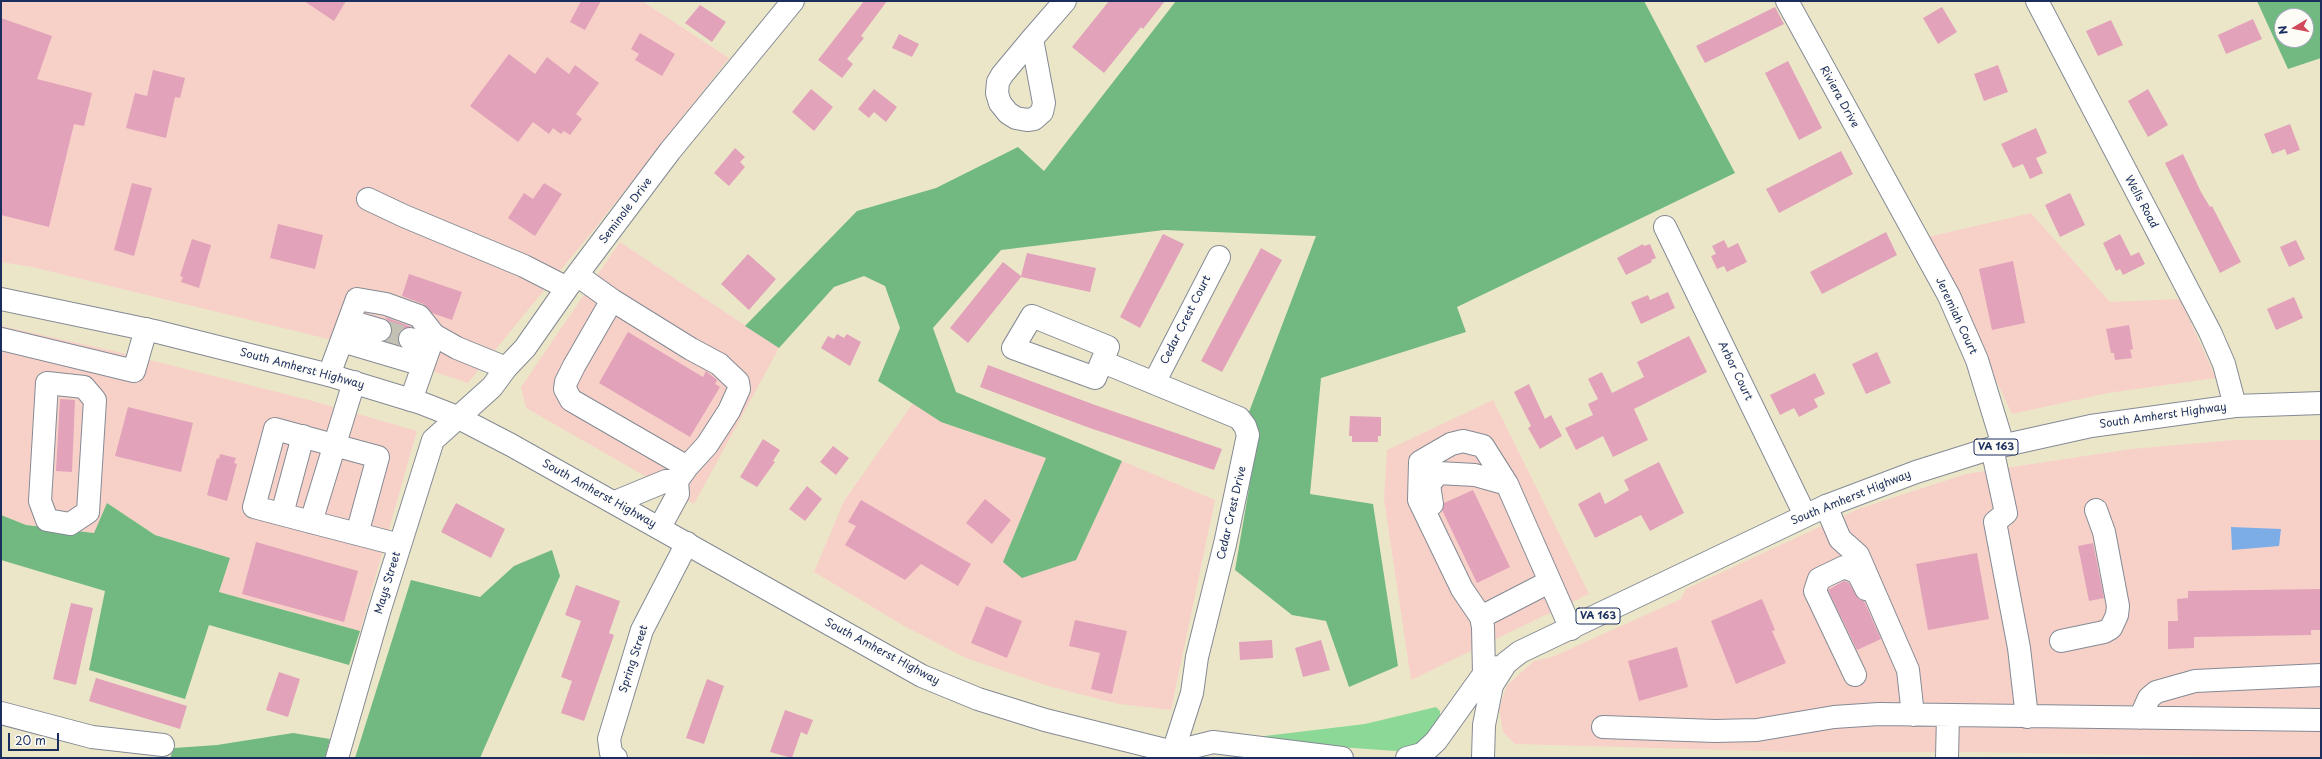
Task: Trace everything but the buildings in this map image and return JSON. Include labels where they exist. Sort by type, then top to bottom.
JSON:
[{"type":"street","name":"Seminole Drive","points":[[457,417],[492,387],[506,368],[526,348],[572,282],[670,151],[793,1]]},
{"type":"street","points":[[1032,39],[1065,1]]},
{"type":"street","name":"Riviera Drive","points":[[1787,1],[1892,194]]},
{"type":"street","name":"Wells Road","points":[[2037,1],[2210,332],[2224,364],[2235,406]]},
{"type":"street","name":"Jeremiah Court","points":[[1892,194],[1949,296],[1978,360],[1998,447],[2006,513],[1995,522],[2019,648],[2027,717]]},
{"type":"street","points":[[368,199],[404,216],[524,266],[572,282],[612,300],[691,349],[719,364],[738,382],[739,389],[729,411],[707,445],[682,474],[615,502]]},
{"type":"street","name":"Arbor Court","points":[[1665,227],[1805,515]]},
{"type":"street","name":"Cedar Crest Court","points":[[1154,383],[1219,257]]},
{"type":"street","name":"South Amherst Highway","points":[[1,299],[146,329],[329,375],[411,400],[457,417],[660,527],[916,673],[961,693],[1045,720],[1177,755]]},
{"type":"street","points":[[329,375],[357,299],[386,304],[419,316],[429,349],[411,400]]},
{"type":"street","points":[[612,300],[574,366],[565,389],[571,400],[682,474]]},
{"type":"street","points":[[349,321],[380,330]]},
{"type":"street","points":[[1,339],[134,371],[146,329]]},
{"type":"street","points":[[410,339],[429,349]]},
{"type":"street","points":[[342,341],[429,349],[457,348],[506,368]]},
{"type":"street","name":"Cedar Crest Drive","points":[[1103,362],[1239,418],[1245,426],[1248,435],[1225,544],[1197,657],[1192,693],[1177,755]]},
{"type":"street","points":[[311,522],[354,382]]},
{"type":"street","points":[[47,384],[84,387],[95,400],[88,512],[70,524],[47,520],[40,501],[47,384]]},
{"type":"street","name":"South Amherst Highway","points":[[1488,680],[1520,652],[1571,629],[1805,515],[1916,472],[1998,447],[2091,426],[2166,414],[2235,406],[2321,403]]},
{"type":"street","name":"Mays Street","points":[[337,758],[400,545],[433,440],[457,417]]},
{"type":"street","points":[[357,534],[378,457],[335,444],[275,429],[254,507],[282,514],[311,522],[357,534],[400,545]]},
{"type":"street","points":[[282,514],[303,436]]},
{"type":"street","points":[[1483,758],[1488,680],[1483,627],[1475,609],[1432,530],[1419,500],[1420,462],[1463,441],[1483,446],[1571,629]]},
{"type":"street","points":[[1475,609],[1472,583],[1431,502],[1428,485],[1438,473],[1475,475],[1500,482]]},
{"type":"street","points":[[660,527],[678,494],[682,474]]},
{"type":"street","points":[[1826,506],[1840,539],[1858,555],[1908,670],[1913,714]]},
{"type":"street","points":[[2061,641],[2104,632],[2111,628],[2117,615],[2118,606],[2104,532],[2096,510]]},
{"type":"street","name":"Spring Street","points":[[616,758],[611,753],[609,739],[642,630],[687,543]]},
{"type":"street","points":[[1855,675],[1815,591],[1819,579],[1844,567],[1858,572],[1874,605],[1883,611]]},
{"type":"street","points":[[1475,609],[1549,582]]},
{"type":"street","points":[[2140,718],[2149,698],[2156,692],[2195,681],[2321,675]]},
{"type":"street","points":[[1407,758],[1422,754],[1436,741],[1488,680]]},
{"type":"street","points":[[1,713],[92,737],[163,745]]},
{"type":"street","points":[[1603,727],[1714,731],[1757,730],[1834,717],[1878,714],[2321,720]]},
{"type":"street","points":[[1947,758],[1948,715]]},
{"type":"street","points":[[1177,755],[1213,742],[1342,758]]},
{"type":"shaded area","points":[[1,1],[642,1],[729,58],[596,227],[468,383],[328,339],[32,267],[1,262]]},
{"type":"shaded area","points":[[2031,213],[2110,302],[2180,299],[2216,378],[2108,393],[2012,414],[1928,237]]},
{"type":"shaded area","points":[[620,242],[779,348],[694,504],[526,408],[521,387]]},
{"type":"shaded area","points":[[1,326],[114,351],[309,400],[417,431],[360,631],[219,592],[230,558],[155,535],[107,503],[94,533],[26,525],[1,515]]},
{"type":"shaded area","points":[[1493,400],[1589,594],[1411,680],[1384,499],[1387,450]]},
{"type":"shaded area","points":[[913,403],[941,422],[1046,458],[1004,561],[1076,560],[1122,461],[1215,500],[1171,710],[1119,704],[1048,686],[966,658],[904,626],[814,572],[844,501]]},
{"type":"shaded area","points":[[2235,440],[2321,440],[2321,758],[1969,752],[1796,752],[1515,744],[1503,732],[1499,709],[1507,685],[1534,661],[1552,657],[1681,599],[1686,589],[1858,509],[1966,474],[2131,449]]},
{"type":"green space","points":[[1176,1],[1644,1],[1735,173],[1457,307],[1466,332],[1321,378],[1310,494],[1373,504],[1398,666],[1349,687],[1326,621],[1292,615],[1235,570],[1258,436],[1249,412],[1316,236],[1164,230],[1001,250],[933,328],[956,392],[1122,461],[1076,560],[1022,578],[1003,562],[1046,458],[941,422],[878,381],[900,328],[885,286],[864,276],[834,287],[779,348],[745,326],[857,211],[936,188],[1018,147],[1044,171]]},
{"type":"green space","points":[[2257,1],[2321,1],[2321,58],[2288,69],[2278,48],[2314,48],[2314,8],[2274,8],[2274,38]]},
{"type":"green space","points":[[107,503],[155,535],[230,558],[219,592],[360,631],[349,665],[209,625],[185,699],[89,670],[105,591],[1,560],[1,515],[26,525],[94,533]]},
{"type":"green space","points":[[552,550],[560,576],[480,758],[355,758],[411,580],[480,597],[514,566]]},
{"type":"green space","points":[[1436,707],[1440,711],[1440,724],[1410,752],[1296,744],[1256,737],[1365,724]]},
{"type":"green space","points":[[293,733],[330,739],[325,758],[170,758],[174,748],[217,745]]},
{"type":"water","points":[[2231,527],[2281,529],[2279,546],[2232,550]]},
{"type":"tunnel","points":[[380,330],[410,339]]}]
